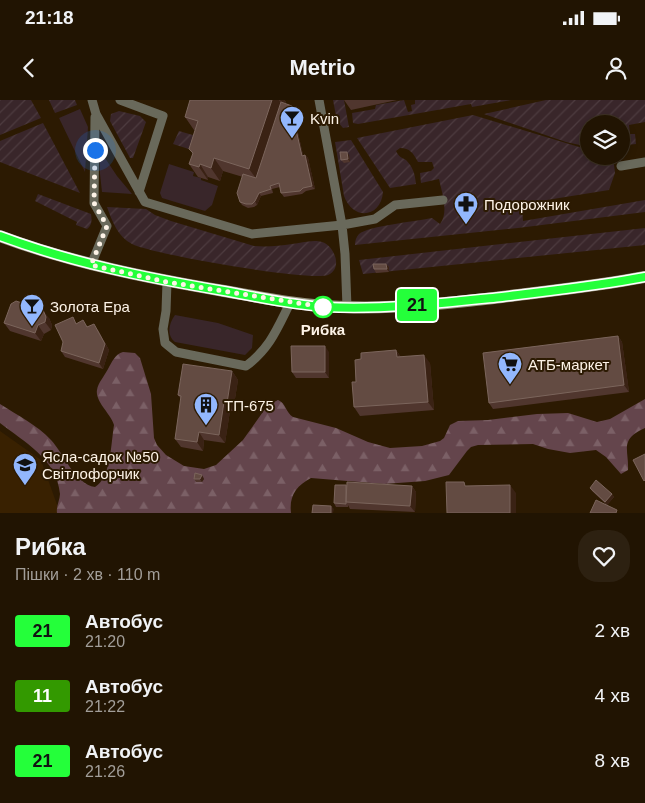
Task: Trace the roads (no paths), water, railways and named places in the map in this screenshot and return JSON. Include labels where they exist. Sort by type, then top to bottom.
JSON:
[{"type":"main road","points":[[0,236],[91,265],[167,282],[290,303],[346,307],[466,301],[620,282],[645,277]]},
{"type":"lane","points":[[92,100],[96,114],[145,202],[252,234],[342,225],[375,219],[395,205],[443,200]]},
{"type":"lane","points":[[120,100],[163,116],[139,192]]},
{"type":"lane","points":[[319,100],[342,225],[345,254],[346,307]]},
{"type":"lane","points":[[91,265],[107,226],[94,203],[96,114]]},
{"type":"lane","points":[[620,166],[645,162]]},
{"type":"lane","points":[[167,282],[163,329],[165,343],[176,352],[246,366],[260,355],[271,341],[290,303]]},
{"type":"place","name":"Kvin","points":[[292,139]]},
{"type":"place","name":"Подорожник","points":[[466,225]]},
{"type":"place","name":"Рибка","points":[[323,307]]},
{"type":"place","name":"Золота Ера","points":[[32,327]]},
{"type":"place","name":"АТБ-маркет","points":[[510,385]]},
{"type":"place","name":"ТП-675","points":[[206,426]]},
{"type":"place","name":"Ясла-садок №50 Світлофорчик","points":[[25,486]]}]
